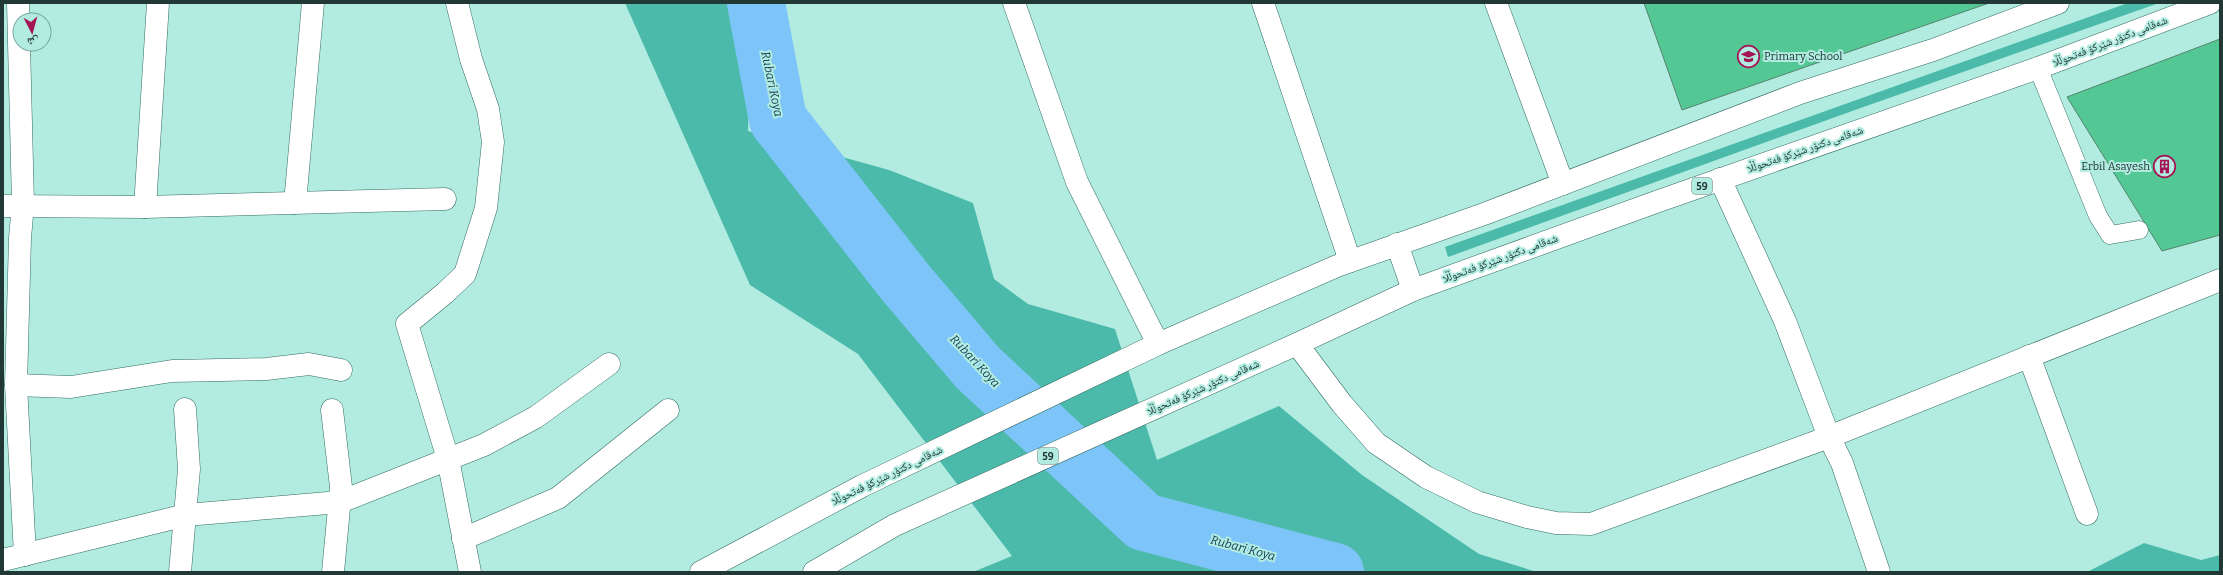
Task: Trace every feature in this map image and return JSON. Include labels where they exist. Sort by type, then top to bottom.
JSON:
[{"type":"street","points":[[18,3],[13,205],[20,238],[16,385],[26,555]]},
{"type":"street","points":[[145,207],[158,3]]},
{"type":"street","points":[[295,203],[313,3]]},
{"type":"street","points":[[457,3],[470,59],[488,109],[492,136],[486,208],[465,274],[445,293],[407,324],[448,459],[470,572]]},
{"type":"street","points":[[1014,3],[1077,182],[1150,348]]},
{"type":"street","points":[[1263,3],[1350,262]]},
{"type":"street","points":[[1496,3],[1563,184]]},
{"type":"street","name":"شەقامی دکتۆر شێرکۆ فەتحوڵڵا","points":[[701,572],[862,486],[1150,348],[1350,262],[1484,214],[1800,93],[1933,50],[2058,3]]},
{"type":"street","name":"شەقامی دکتۆر شێرکۆ فەتحوڵڵا","points":[[814,572],[895,525],[1297,344],[1413,290],[1720,179],[2038,68],[2210,3]]},
{"type":"street","points":[[1720,179],[1785,321],[1829,437],[1842,463],[1879,572]]},
{"type":"street","points":[[13,205],[145,207],[445,200]]},
{"type":"street","points":[[1397,244],[1413,290]]},
{"type":"street","points":[[1297,344],[1342,404],[1376,443],[1426,477],[1478,502],[1556,523],[1592,524],[1829,437],[2220,280]]},
{"type":"street","points":[[2029,356],[2087,514]]},
{"type":"street","points":[[16,385],[71,387],[172,371],[266,369],[309,364],[340,370]]},
{"type":"street","points":[[3,560],[186,515],[340,502],[484,445],[536,417],[608,364]]},
{"type":"street","points":[[180,572],[189,469],[186,409]]},
{"type":"street","points":[[332,410],[341,487],[333,572]]},
{"type":"street","points":[[463,539],[558,498],[668,410]]},
{"type":"lane","points":[[2038,68],[2098,216],[2110,235],[2139,230]]},
{"type":"green space","points":[[625,3],[752,3],[748,131],[889,170],[973,203],[994,279],[1028,304],[1115,329],[1157,460],[1279,406],[1362,475],[1479,554],[1537,572],[973,572],[1012,556],[858,354],[750,285]]},
{"type":"green space","points":[[2128,3],[2159,3],[1855,110],[1448,257],[1445,247]]},
{"type":"green space","points":[[2144,543],[2201,560],[2220,555],[2220,572],[2087,572]]},
{"type":"building","name":"Primary School","points":[[1644,3],[1989,3],[1682,110]]},
{"type":"building","name":"Erbil Asayesh","points":[[2220,39],[2220,235],[2162,251],[2067,97]]},
{"type":"waterway","name":"Rubari Koya","points":[[756,3],[778,120],[905,282],[978,368],[1144,522],[1335,572]]},
{"type":"place","name":"Primary School","points":[[1749,56]]},
{"type":"place","name":"Erbil Asayesh","points":[[2165,166]]}]
